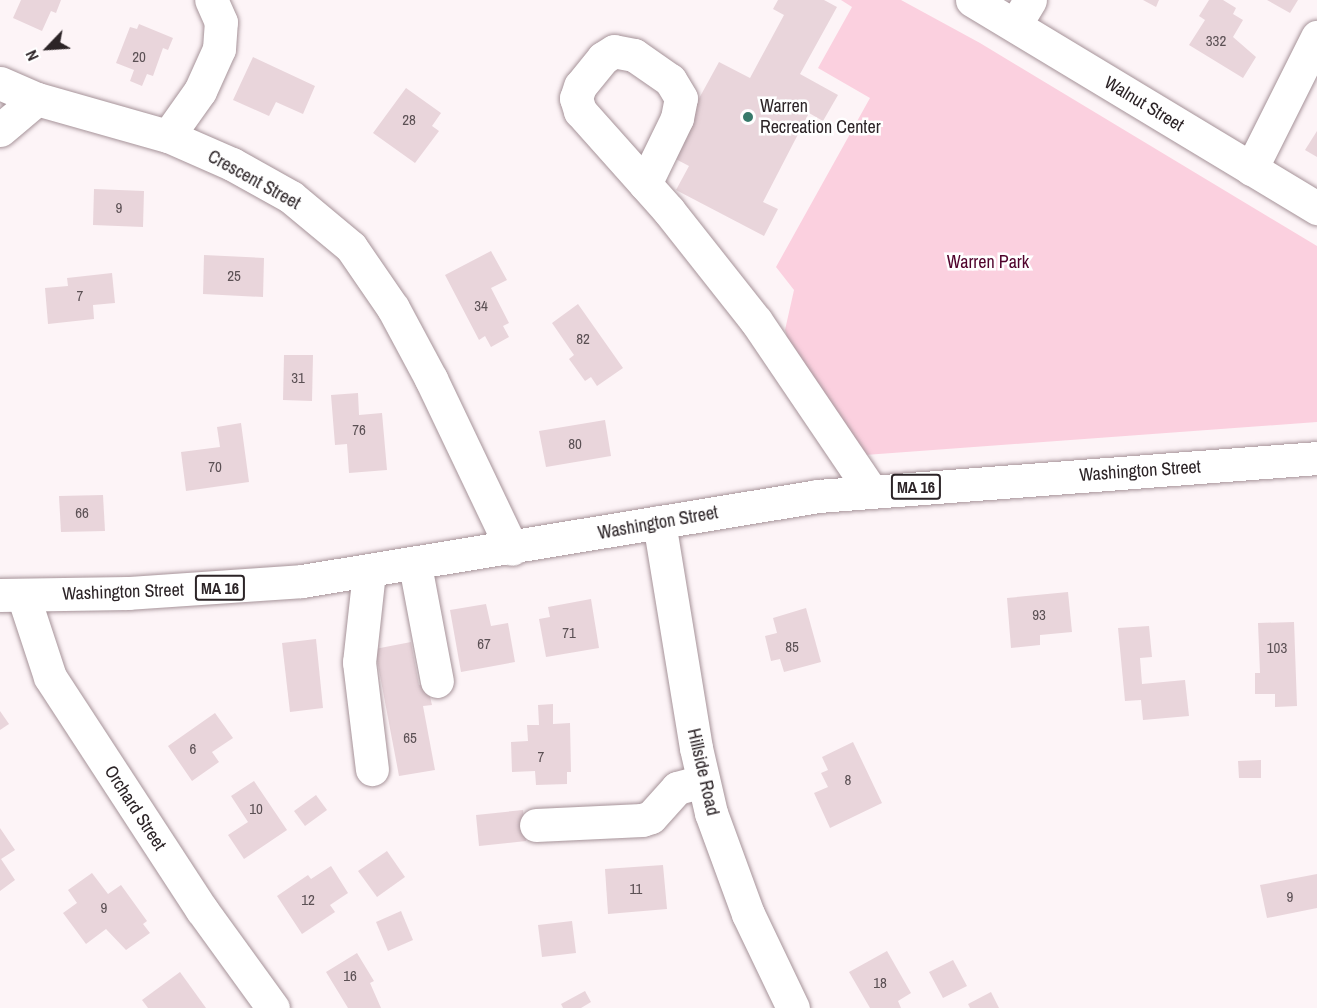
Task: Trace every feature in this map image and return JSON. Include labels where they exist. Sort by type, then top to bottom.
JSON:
[{"type":"street","points":[[168,136],[200,92],[219,50],[221,22],[211,0]]},
{"type":"street","name":"Walnut Street","points":[[972,0],[1022,12],[1251,169],[1317,208]]},
{"type":"street","points":[[1251,169],[1317,37]]},
{"type":"street","name":"Crescent Street","points":[[0,83],[37,99],[168,136],[232,164],[291,197],[351,247],[393,308],[431,379],[512,549]]},
{"type":"street","points":[[0,130],[37,99]]},
{"type":"street","points":[[645,184],[756,321],[871,491]]},
{"type":"street","name":"Washington Street","points":[[11,595],[225,588],[369,572],[771,503],[871,491],[1317,458]]},
{"type":"street","name":"Hillside Road","points":[[659,522],[703,781],[737,887],[793,1008]]},
{"type":"street","points":[[415,565],[436,681]]},
{"type":"street","points":[[369,572],[359,662],[372,768]]},
{"type":"street","name":"Orchard Street","points":[[11,595],[50,676],[202,910],[273,1008]]},
{"type":"street","points":[[536,825],[642,820],[651,817],[677,788],[703,781]]},
{"type":"green space","name":"Warren Park","points":[[841,0],[901,0],[980,43],[1317,246],[1317,422],[865,455],[790,347],[785,330],[794,290],[776,267],[870,98],[818,68],[852,7]]},
{"type":"building","points":[[21,0],[61,0],[56,13],[51,11],[42,31],[13,18]]},
{"type":"building","name":"Warren Recreation Center","points":[[778,0],[824,0],[837,7],[800,74],[838,95],[823,121],[809,113],[763,202],[778,209],[764,236],[676,190],[689,166],[668,155],[719,62],[750,78],[784,15],[773,9]]},
{"type":"building","points":[[1143,0],[1159,0],[1156,7]]},
{"type":"building","points":[[1209,0],[1223,0],[1236,8],[1233,14],[1243,20],[1233,37],[1256,57],[1243,78],[1189,45],[1205,20],[1199,16]]},
{"type":"building","points":[[1267,0],[1298,0],[1290,13]]},
{"type":"building","points":[[139,24],[173,38],[168,50],[163,48],[153,76],[147,74],[142,86],[130,81],[134,70],[116,63],[130,27],[137,29]]},
{"type":"building","points":[[253,57],[315,86],[303,114],[276,102],[269,116],[233,100]]},
{"type":"building","points":[[406,88],[441,113],[432,126],[439,131],[415,163],[373,133]]},
{"type":"building","points":[[1317,131],[1317,157],[1305,150]]},
{"type":"building","points":[[94,189],[144,191],[143,227],[93,225]]},
{"type":"building","points":[[491,251],[507,280],[491,288],[509,323],[503,326],[509,337],[491,347],[485,336],[479,340],[445,275]]},
{"type":"building","points":[[204,255],[264,258],[263,297],[203,294]]},
{"type":"building","points":[[112,273],[115,303],[93,305],[94,319],[48,324],[45,288],[68,286],[67,278]]},
{"type":"building","points":[[578,304],[623,368],[597,386],[591,377],[585,381],[569,359],[574,355],[552,323]]},
{"type":"building","points":[[284,355],[313,355],[312,401],[283,400]]},
{"type":"building","points":[[358,393],[359,415],[382,413],[387,470],[349,473],[347,444],[335,445],[331,395]]},
{"type":"building","points":[[605,420],[611,456],[546,467],[539,431]]},
{"type":"building","points":[[241,423],[249,482],[186,491],[181,452],[220,447],[217,427]]},
{"type":"building","points":[[103,495],[105,531],[61,532],[59,496]]},
{"type":"building","points":[[1068,592],[1072,632],[1040,635],[1040,645],[1011,648],[1007,598]]},
{"type":"building","points":[[591,599],[599,648],[546,657],[539,619],[550,617],[548,607]]},
{"type":"building","points":[[486,604],[491,626],[508,623],[515,662],[461,672],[450,610]]},
{"type":"building","points":[[806,608],[821,662],[784,672],[780,659],[771,661],[765,636],[777,633],[773,618]]},
{"type":"building","points":[[1294,622],[1297,706],[1275,707],[1275,694],[1255,694],[1255,673],[1260,673],[1258,623]]},
{"type":"building","points":[[1149,626],[1152,657],[1140,658],[1142,684],[1185,680],[1189,716],[1143,720],[1141,700],[1125,701],[1118,628]]},
{"type":"building","points":[[316,639],[323,708],[290,712],[282,643]]},
{"type":"building","points":[[411,642],[419,685],[427,683],[432,705],[423,706],[435,770],[399,776],[375,649]]},
{"type":"building","points":[[553,704],[553,724],[570,723],[571,772],[567,772],[567,784],[536,785],[535,771],[512,772],[511,742],[528,741],[527,725],[539,725],[538,705]]},
{"type":"building","points":[[0,711],[9,724],[0,730]]},
{"type":"building","points":[[215,713],[233,738],[212,752],[219,762],[192,781],[168,746]]},
{"type":"building","points":[[853,742],[882,803],[830,828],[814,793],[828,787],[821,773],[828,770],[822,757]]},
{"type":"building","points":[[1261,760],[1261,778],[1239,778],[1238,761]]},
{"type":"building","points":[[254,781],[287,830],[244,859],[228,835],[248,822],[231,796]]},
{"type":"building","points":[[316,795],[327,810],[305,826],[294,811]]},
{"type":"building","points":[[523,810],[526,841],[479,846],[476,815]]},
{"type":"building","points":[[0,828],[15,850],[1,859],[15,880],[0,891]]},
{"type":"building","points":[[387,851],[405,877],[377,897],[358,871]]},
{"type":"building","points":[[663,865],[667,909],[608,914],[605,869]]},
{"type":"building","points":[[331,866],[348,893],[330,905],[335,912],[302,934],[277,896],[308,875],[311,879]]},
{"type":"building","points":[[92,873],[108,894],[121,885],[147,921],[143,924],[150,933],[126,950],[106,929],[86,944],[63,913],[77,903],[68,890]]},
{"type":"building","points":[[1317,874],[1317,908],[1267,918],[1260,885]]},
{"type":"building","points":[[401,911],[413,940],[388,951],[376,922]]},
{"type":"building","points":[[572,921],[576,953],[542,957],[538,925]]},
{"type":"building","points":[[887,951],[911,993],[898,1001],[901,1008],[870,1008],[849,972]]},
{"type":"building","points":[[357,953],[374,981],[370,983],[381,1008],[348,1008],[326,972]]},
{"type":"building","points":[[953,960],[967,986],[943,998],[929,972]]},
{"type":"building","points":[[180,972],[206,1008],[148,1008],[142,1000]]},
{"type":"building","points":[[585,991],[591,1002],[581,1008],[563,1008],[561,1004]]},
{"type":"building","points":[[991,992],[999,1008],[970,1008],[968,1004]]},
{"type":"place","name":"Warren Recreation Center","points":[[748,117]]}]
